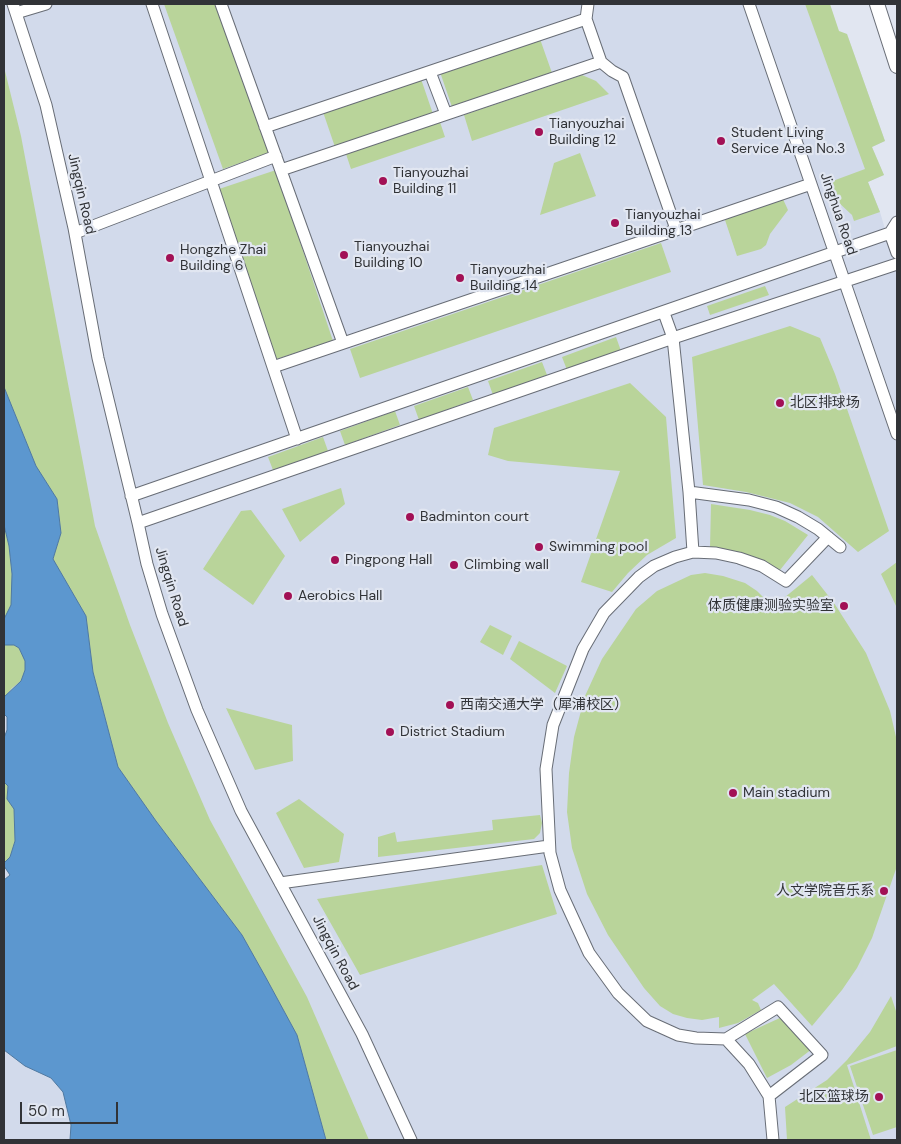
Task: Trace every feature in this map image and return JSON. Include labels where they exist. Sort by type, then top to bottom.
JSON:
[{"type":"street","points":[[15,8],[46,4]]},
{"type":"street","points":[[152,4],[297,439]]},
{"type":"street","points":[[221,4],[343,343]]},
{"type":"street","points":[[588,4],[586,19],[601,62],[623,77],[676,229]]},
{"type":"street","name":"Jinghua Road","points":[[749,4],[897,434]]},
{"type":"street","points":[[877,6],[897,66]]},
{"type":"street","name":"Jingqin Road","points":[[15,8],[46,105],[75,232],[98,358],[147,564],[197,710],[241,811],[362,1034],[411,1140]]},
{"type":"street","points":[[265,127],[586,19]]},
{"type":"street","points":[[280,170],[601,62]]},
{"type":"street","points":[[430,72],[446,114]]},
{"type":"street","points":[[75,232],[276,156]]},
{"type":"street","points":[[273,367],[811,184]]},
{"type":"street","points":[[131,496],[809,262],[890,233],[897,222]]},
{"type":"street","points":[[890,233],[897,253]]},
{"type":"street","points":[[138,523],[673,338],[897,264]]},
{"type":"street","points":[[664,312],[673,338],[689,492],[693,552]]},
{"type":"street","points":[[689,492],[749,500],[776,508],[798,517],[840,547]]},
{"type":"street","points":[[769,1096],[822,1055],[778,1007],[726,1039],[678,1035],[647,1021],[618,993],[589,953],[560,890],[549,846],[546,769],[553,726],[583,649],[604,613],[639,577],[654,566],[693,552],[739,558],[762,566],[786,581],[828,537]]},
{"type":"street","points":[[280,882],[549,846]]},
{"type":"street","points":[[726,1039],[749,1064],[769,1096],[773,1140]]},
{"type":"shaded area","name":"西南交通大学（犀浦校区）","points":[[4,4],[805,4],[814,27],[847,34],[885,141],[872,147],[884,175],[868,182],[880,212],[897,270],[897,1140],[4,1140]]},
{"type":"green space","points":[[164,4],[218,4],[271,152],[223,169]]},
{"type":"green space","points":[[805,4],[830,4],[839,31],[847,34],[885,141],[872,147],[884,175],[868,182],[880,212],[854,221],[852,215],[837,201],[830,182],[865,169]]},
{"type":"green space","points":[[540,39],[552,73],[452,107],[440,72]]},
{"type":"green space","points":[[4,67],[21,136],[95,526],[130,625],[168,723],[210,820],[307,997],[369,1140],[326,1140],[297,1035],[265,976],[242,935],[118,767],[93,672],[86,616],[53,559],[61,533],[57,499],[36,466],[4,387]]},
{"type":"green space","points":[[582,75],[596,81],[609,94],[472,141],[464,115]]},
{"type":"green space","points":[[421,79],[433,114],[335,147],[323,112]]},
{"type":"green space","points":[[440,122],[445,137],[351,169],[346,154]]},
{"type":"green space","points":[[580,153],[596,196],[540,215],[554,163]]},
{"type":"green space","points":[[276,170],[333,341],[276,359],[219,189]]},
{"type":"green space","points":[[782,197],[788,210],[770,234],[766,245],[761,249],[737,256],[724,217]]},
{"type":"green space","points":[[661,243],[671,272],[360,378],[350,349]]},
{"type":"green space","points":[[765,286],[769,295],[710,315],[707,306]]},
{"type":"green space","points":[[790,326],[820,338],[835,374],[889,531],[858,552],[818,517],[790,503],[746,492],[703,485],[692,357]]},
{"type":"green space","points":[[616,337],[621,351],[567,370],[562,357]]},
{"type":"green space","points":[[542,362],[547,375],[493,395],[488,381]]},
{"type":"green space","points":[[630,383],[666,417],[676,538],[647,555],[612,592],[581,582],[620,471],[508,461],[488,455],[494,428]]},
{"type":"green space","points":[[468,387],[473,400],[419,420],[414,406]]},
{"type":"green space","points":[[395,411],[400,425],[345,445],[340,431]]},
{"type":"green space","points":[[323,437],[328,451],[273,470],[268,457]]},
{"type":"green space","points":[[341,488],[345,504],[300,542],[282,509]]},
{"type":"green space","points":[[711,504],[770,515],[785,521],[808,535],[780,570],[755,557],[710,548]]},
{"type":"green space","points":[[251,510],[285,556],[253,605],[203,569],[241,511]]},
{"type":"green space","points":[[4,525],[9,546],[12,574],[12,605],[4,619]]},
{"type":"green space","points":[[897,562],[897,608],[881,574]]},
{"type":"green space","name":"Main stadium","points":[[705,573],[745,583],[757,591],[773,607],[812,575],[834,603],[866,653],[890,711],[896,737],[896,869],[872,938],[857,968],[842,990],[812,1026],[774,984],[752,1000],[758,1003],[761,1010],[738,1023],[719,1028],[719,1017],[702,1020],[687,1018],[673,1014],[660,1006],[644,988],[608,935],[587,894],[572,848],[567,812],[569,773],[574,737],[585,696],[602,659],[636,609],[657,591],[691,575]]},
{"type":"green space","points":[[490,625],[512,636],[503,655],[480,642]]},
{"type":"green space","points":[[519,641],[567,666],[555,693],[510,659]]},
{"type":"green space","points":[[7,644],[19,648],[25,661],[25,670],[21,681],[5,697],[4,645]]},
{"type":"green space","points":[[226,708],[292,725],[293,761],[255,770]]},
{"type":"green space","points":[[4,782],[8,786],[7,799],[14,808],[15,841],[10,857],[4,863]]},
{"type":"green space","points":[[299,799],[344,834],[339,862],[304,868],[276,813]]},
{"type":"green space","points":[[540,815],[542,823],[540,833],[534,839],[378,857],[378,837],[395,832],[397,842],[493,830],[492,820]]},
{"type":"green space","points":[[542,865],[557,914],[360,975],[317,899]]},
{"type":"green space","points":[[891,996],[897,1014],[897,1046],[847,1065],[871,1140],[787,1140],[785,1107],[827,1080],[847,1060],[870,1032]]},
{"type":"green space","points":[[782,1017],[812,1049],[791,1065],[767,1078],[745,1034]]},
{"type":"green space","name":"北区篮球场","points":[[897,1050],[897,1127],[873,1135],[850,1066]]},
{"type":"water","points":[[4,387],[36,466],[57,499],[61,533],[53,559],[86,616],[93,672],[118,767],[242,935],[265,976],[297,1035],[326,1140],[70,1140],[71,1125],[63,1092],[51,1078],[25,1066],[4,1050],[4,880],[10,875],[4,863],[10,857],[15,841],[14,809],[7,799],[8,786],[4,782],[4,738],[7,730],[7,717],[4,714],[4,697],[21,681],[25,670],[25,661],[19,648],[14,645],[4,645],[4,619],[11,605],[12,574],[9,546],[4,525]]},
{"type":"place","name":"Tianyouzhai Building 12","points":[[539,132]]},
{"type":"place","name":"Student Living Service Area No.3","points":[[721,141]]},
{"type":"place","name":"Tianyouzhai Building 11","points":[[383,181]]},
{"type":"place","name":"Tianyouzhai Building 13","points":[[615,223]]},
{"type":"place","name":"Tianyouzhai Building 10","points":[[344,255]]},
{"type":"place","name":"Hongzhe Zhai Building 6","points":[[170,258]]},
{"type":"place","name":"Tianyouzhai Building 14","points":[[460,278]]},
{"type":"place","name":"北区排球场","points":[[780,403]]},
{"type":"place","name":"Badminton court","points":[[410,517]]},
{"type":"place","name":"Swimming pool","points":[[539,547]]},
{"type":"place","name":"Pingpong Hall","points":[[335,560]]},
{"type":"place","name":"Climbing wall","points":[[454,565]]},
{"type":"place","name":"Aerobics Hall","points":[[288,596]]},
{"type":"place","name":"体质健康测验实验室","points":[[844,606]]},
{"type":"place","name":"西南交通大学（犀浦校区）","points":[[450,705]]},
{"type":"place","name":"District Stadium","points":[[390,732]]},
{"type":"place","name":"Main stadium","points":[[733,793]]},
{"type":"place","name":"人文学院音乐系","points":[[884,891]]},
{"type":"place","name":"北区篮球场","points":[[879,1097]]}]
